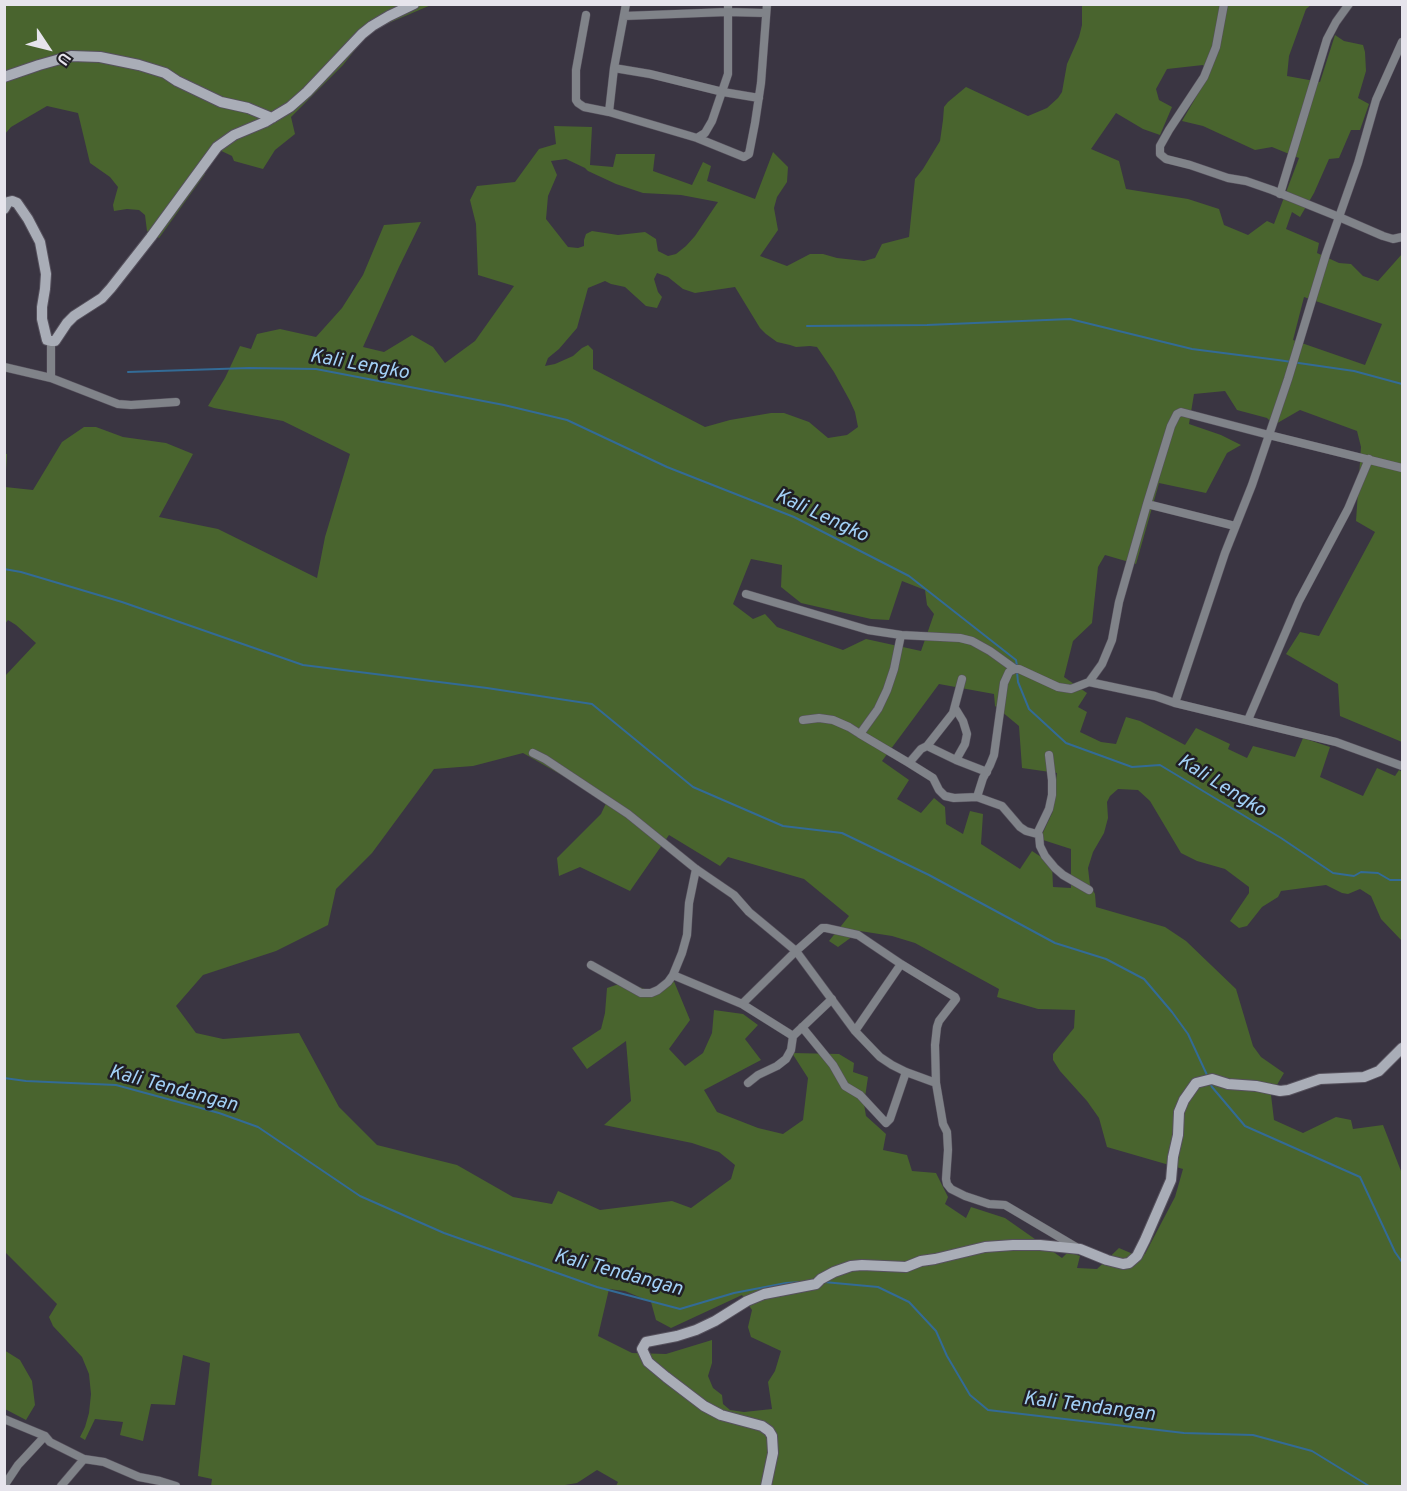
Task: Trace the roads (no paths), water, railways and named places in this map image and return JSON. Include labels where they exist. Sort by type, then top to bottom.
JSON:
[{"type":"street","points":[[4,209],[8,202],[17,203],[40,242],[46,274],[42,319],[45,337],[47,340],[55,341],[74,316],[106,294],[218,147],[234,135],[272,118],[297,101],[362,34],[388,16],[414,4]]},
{"type":"street","points":[[609,112],[614,68],[626,4]]},
{"type":"street","points":[[1224,4],[1216,47],[1204,76],[1169,130],[1160,146],[1160,154],[1166,159],[1228,178],[1246,181],[1339,216],[1383,236],[1393,239],[1402,237]]},
{"type":"street","points":[[1280,194],[1327,39],[1349,4]]},
{"type":"street","points":[[585,15],[576,70],[576,100],[578,103],[584,107],[697,138],[744,157],[747,156],[759,98],[766,9],[727,8],[624,16]]},
{"type":"street","points":[[697,138],[709,127],[728,74],[727,8]]},
{"type":"street","points":[[1175,703],[1224,553],[1252,485],[1288,379],[1378,94],[1402,42]]},
{"type":"street","points":[[4,77],[39,64],[71,56],[100,57],[165,73],[221,102],[248,108],[272,118]]},
{"type":"street","points":[[614,68],[759,98]]},
{"type":"street","points":[[51,341],[51,378]]},
{"type":"street","points":[[4,367],[51,378],[118,404],[177,402]]},
{"type":"street","points":[[747,594],[868,630],[972,641],[1017,669],[1059,687],[1076,688],[1089,682],[1102,664],[1112,640],[1119,602],[1147,504],[1171,426],[1179,412],[1402,468]]},
{"type":"street","points":[[1248,720],[1299,601],[1344,518],[1369,459]]},
{"type":"street","points":[[1147,504],[1235,526]]},
{"type":"street","points":[[860,734],[878,709],[887,690],[901,635]]},
{"type":"street","points":[[977,796],[996,744],[1004,683],[1009,672],[1017,669]]},
{"type":"street","points":[[909,764],[921,749],[927,746],[953,713],[962,679]]},
{"type":"street","points":[[1089,682],[1155,696],[1175,703],[1336,742],[1402,766]]},
{"type":"street","points":[[955,708],[963,721],[967,734],[965,744],[956,760]]},
{"type":"street","points":[[803,720],[819,718],[833,720],[849,727],[933,778],[939,790],[948,797],[977,796],[1002,806],[1020,827],[1039,835],[1040,846],[1055,868],[1089,890]]},
{"type":"street","points":[[927,746],[987,772]]},
{"type":"street","points":[[533,753],[628,814],[734,895],[749,912],[796,951],[855,1031],[879,1057],[906,1072],[936,1083]]},
{"type":"street","points":[[1037,834],[1049,809],[1052,795],[1049,755]]},
{"type":"street","points":[[591,965],[641,993],[651,993],[668,982],[682,953],[687,935],[689,903],[696,868]]},
{"type":"street","points":[[742,1004],[796,951],[821,929],[826,928],[858,935],[956,998],[939,1021],[935,1045],[936,1083],[942,1118],[947,1132],[947,1184],[951,1189],[965,1196],[1005,1205],[1080,1249],[1123,1264],[1129,1263],[1137,1256],[1171,1180],[1179,1112],[1196,1083],[1208,1080],[1280,1091],[1288,1090],[1320,1079],[1371,1075],[1402,1048]]},
{"type":"street","points":[[855,1031],[901,964]]},
{"type":"street","points":[[673,975],[742,1004],[793,1036]]},
{"type":"street","points":[[748,1083],[786,1059],[791,1050],[793,1036],[832,999]]},
{"type":"street","points":[[802,1027],[833,1065],[845,1086],[860,1095],[886,1123],[890,1119],[906,1072]]},
{"type":"street","points":[[766,1486],[773,1453],[772,1436],[769,1431],[762,1426],[721,1415],[704,1406],[648,1362],[643,1353],[643,1345],[646,1342],[696,1330],[747,1301],[764,1294],[818,1282],[834,1272],[851,1266],[906,1267],[921,1261],[985,1247],[1040,1245],[1080,1249]]},
{"type":"street","points":[[4,1419],[45,1436],[50,1442],[84,1459],[104,1462],[139,1477],[176,1486]]},
{"type":"street","points":[[4,1486],[13,1470],[45,1436]]},
{"type":"street","points":[[61,1486],[84,1459]]},
{"type":"waterway","points":[[807,326],[927,325],[1070,319],[1192,349],[1354,371],[1402,384]]},
{"type":"waterway","name":"Kali Lengko","points":[[128,372],[249,368],[316,369],[504,405],[567,420],[667,467],[794,517],[909,576],[1016,660],[1017,666]]},
{"type":"waterway","points":[[4,569],[122,602],[303,665],[487,688],[592,704],[693,787],[783,826],[842,833],[929,875],[1055,943],[1106,959],[1144,979],[1188,1034],[1207,1075]]},
{"type":"waterway","name":"Kali Lengko","points":[[1017,672],[1018,682],[1029,709],[1066,743],[1132,767],[1160,765],[1281,838],[1333,873],[1354,876],[1361,872],[1378,873],[1390,880],[1402,880]]},
{"type":"waterway","name":"Kali Tendangan","points":[[4,1078],[116,1085],[219,1113],[258,1127],[360,1196],[444,1233],[597,1287],[680,1309],[734,1293],[801,1282]]},
{"type":"waterway","points":[[1210,1083],[1245,1126],[1360,1177],[1395,1252],[1402,1262]]},
{"type":"waterway","name":"Kali Tendangan","points":[[824,1282],[878,1287],[909,1302],[936,1331],[947,1356],[970,1395],[988,1410],[1184,1433],[1253,1435],[1312,1451],[1369,1486]]}]
